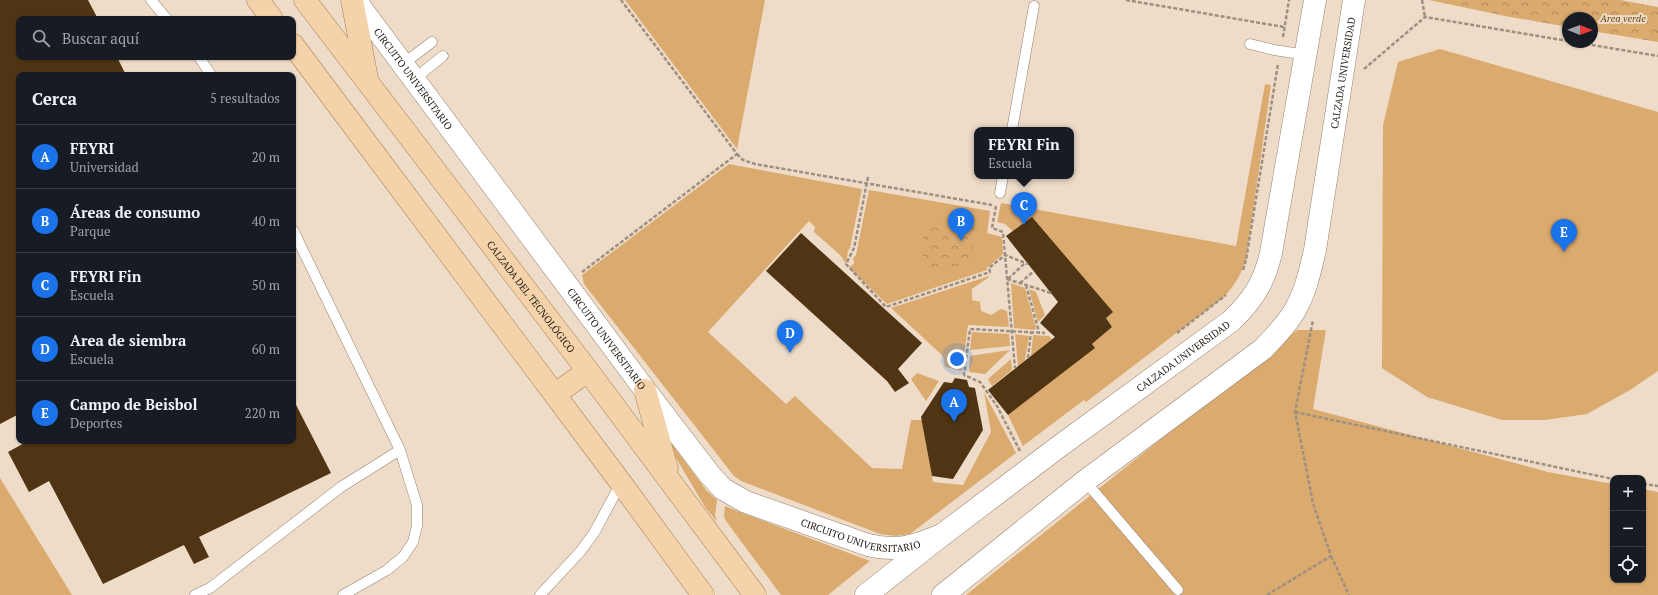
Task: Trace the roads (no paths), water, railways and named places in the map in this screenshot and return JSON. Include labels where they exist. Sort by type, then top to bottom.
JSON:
[{"type":"main road","points":[[258,0],[270,16]]},
{"type":"main road","name":"CALZADA DEL TECNOLÓGICO","points":[[305,0],[588,371],[755,595]]},
{"type":"main road","points":[[354,0],[368,84]]},
{"type":"main road","name":"CIRCUITO UNIVERSITARIO","points":[[354,0],[645,390],[710,475],[723,489],[746,502],[868,546],[883,549],[896,549],[915,546],[942,535]]},
{"type":"main road","name":"CALZADA UNIVERSIDAD","points":[[866,595],[942,535],[1231,321],[1245,308],[1257,291],[1266,273],[1315,0]]},
{"type":"main road","name":"CALZADA UNIVERSIDAD","points":[[943,595],[1085,480],[1263,348],[1280,331],[1295,310],[1307,284],[1315,250],[1354,0]]},
{"type":"main road","points":[[296,50],[555,394],[700,591],[713,589],[718,595]]},
{"type":"main road","points":[[555,394],[588,371]]},
{"type":"main road","points":[[645,390],[671,481]]},
{"type":"lane","points":[[151,0],[164,16]]},
{"type":"lane","points":[[1013,127],[1034,6]]},
{"type":"lane","points":[[408,71],[432,42]]},
{"type":"lane","points":[[1250,44],[1306,55]]},
{"type":"lane","points":[[408,71],[443,56]]},
{"type":"lane","points":[[200,60],[209,72]]},
{"type":"lane","points":[[999,198],[1003,179]]},
{"type":"lane","points":[[296,236],[400,450],[417,505],[417,526],[413,542],[403,557],[387,570],[344,595]]},
{"type":"lane","points":[[195,595],[210,588],[341,486],[400,450]]},
{"type":"lane","points":[[1085,480],[1178,590]]},
{"type":"lane","points":[[540,595],[580,552],[594,533],[621,483]]},
{"type":"place","name":"FEYRI Fin","points":[[1024,225]]},
{"type":"place","name":"Áreas de consumo","points":[[961,241]]},
{"type":"place","name":"Campo de Beisbol","points":[[1564,252]]},
{"type":"place","name":"Area de siembra","points":[[790,353]]},
{"type":"place","name":"FEYRI","points":[[954,422]]},
{"type":"park label","name":"Area verde","points":[[1623,18]]}]
